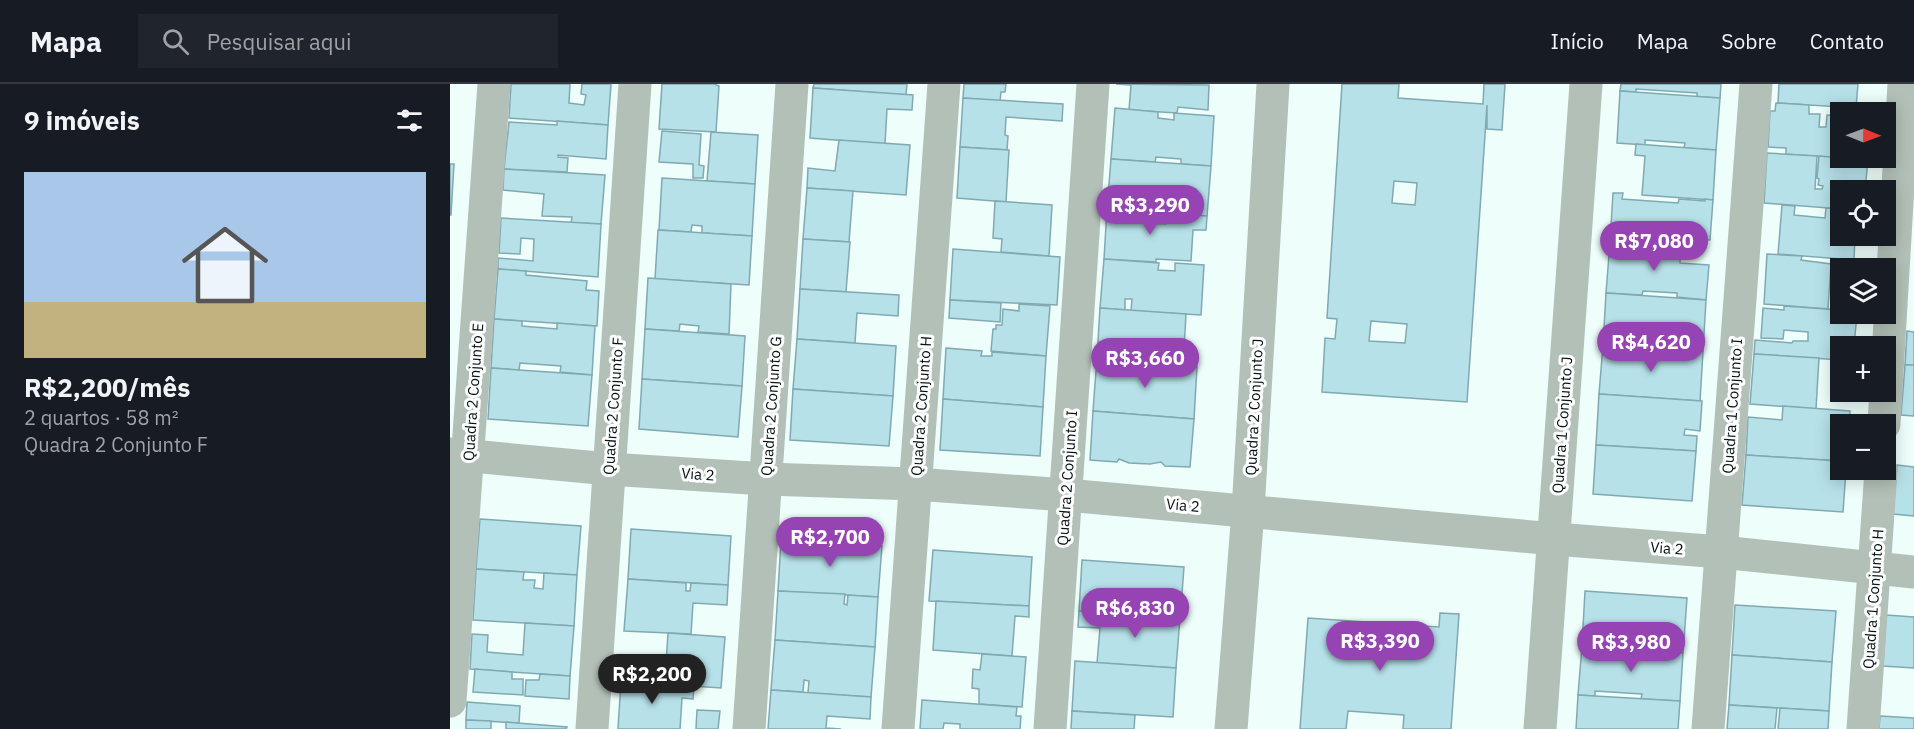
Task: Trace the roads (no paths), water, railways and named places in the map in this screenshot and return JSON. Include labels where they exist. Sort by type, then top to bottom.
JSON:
[{"type":"street","name":"Quadra 2 Conjunto E","points":[[450,701],[459,455],[494,84]]},
{"type":"street","name":"Quadra 2 Conjunto F","points":[[592,729],[635,84]]},
{"type":"street","name":"Quadra 2 Conjunto G","points":[[749,729],[792,84]]},
{"type":"street","name":"Quadra 2 Conjunto H","points":[[898,729],[944,84]]},
{"type":"street","name":"Quadra 2 Conjunto I","points":[[1050,729],[1093,84]]},
{"type":"street","name":"Quadra 2 Conjunto J","points":[[1231,729],[1248,511],[1273,84]]},
{"type":"street","name":"Quadra 1 Conjunto J","points":[[1540,729],[1586,84]]},
{"type":"street","name":"Quadra 1 Conjunto I","points":[[1708,729],[1756,84]]},
{"type":"street","points":[[1885,414],[1904,84]]},
{"type":"street","name":"Via 2","points":[[459,455],[609,469],[766,479],[915,484],[1066,495],[1721,552],[1914,572]]},
{"type":"street","name":"Quadra 1 Conjunto H","points":[[1863,729],[1880,480]]}]
